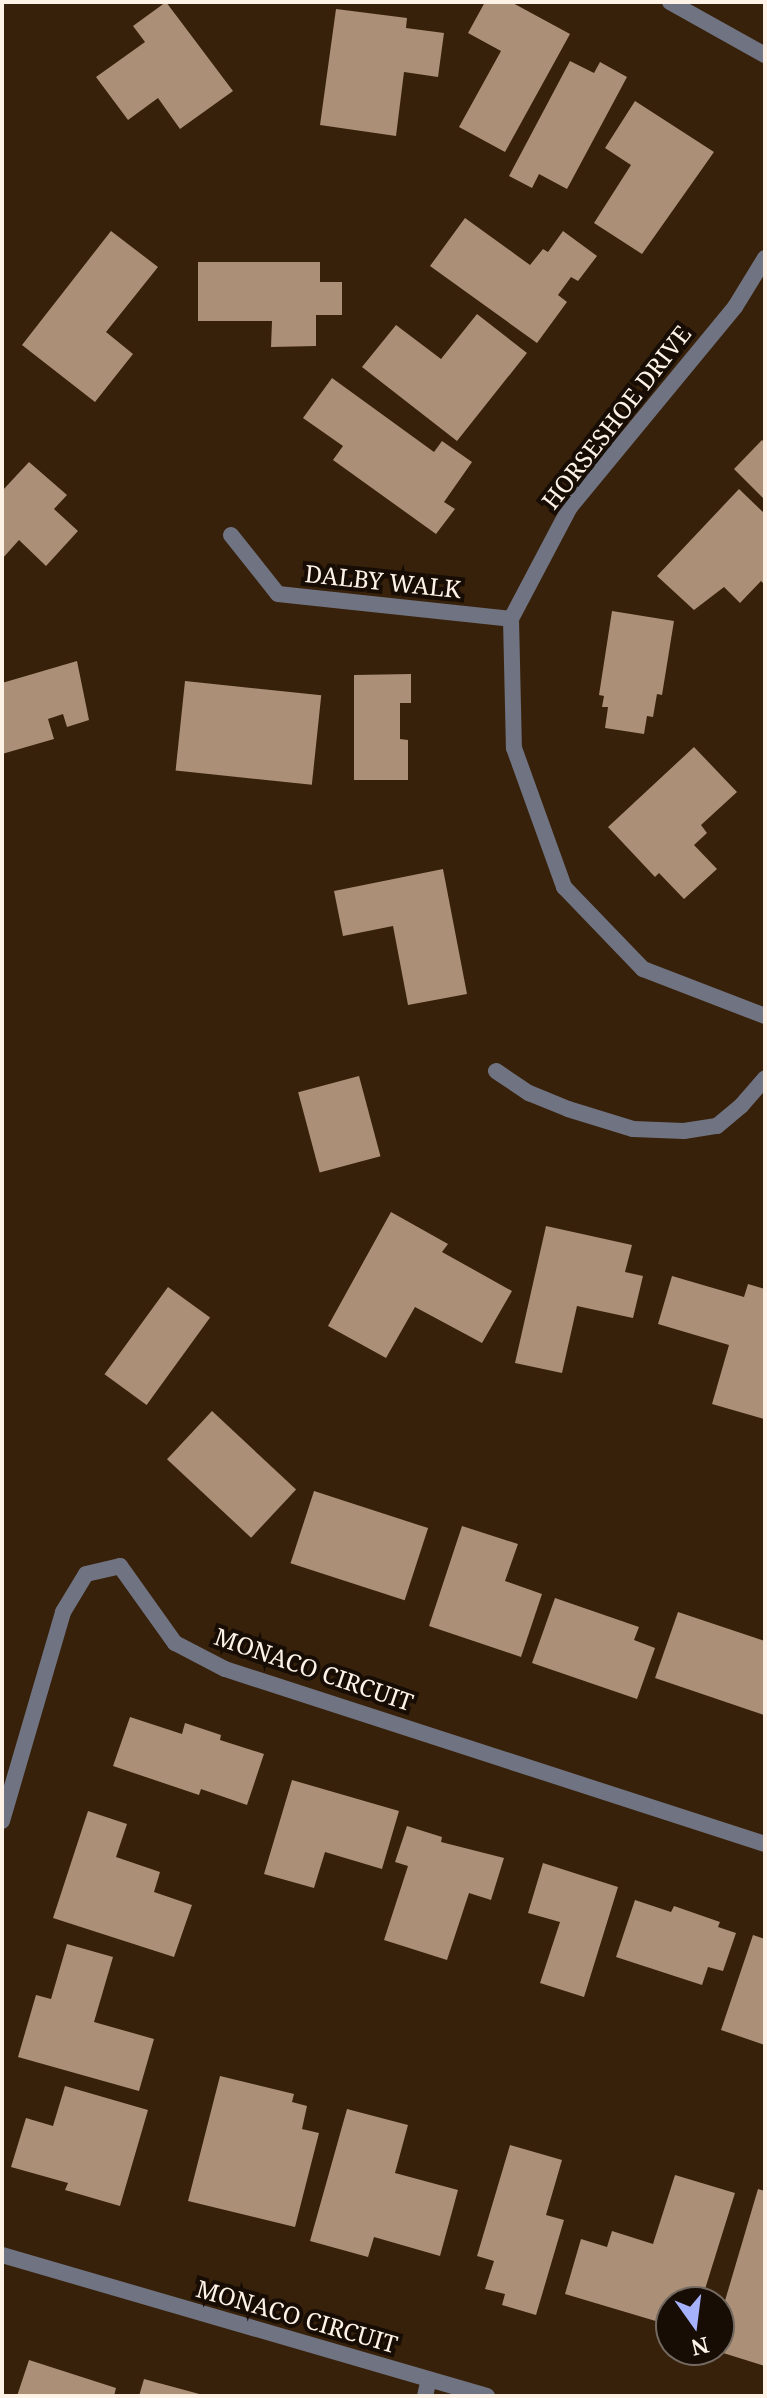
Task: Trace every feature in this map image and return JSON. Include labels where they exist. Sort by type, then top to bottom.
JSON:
[{"type":"street","points":[[670,2],[765,55]]},
{"type":"street","name":"HORSESHOE DRIVE","points":[[765,258],[735,307],[570,507],[511,619],[514,748],[564,887],[643,969],[765,1016]]},
{"type":"street","name":"DALBY WALK","points":[[231,535],[258,564],[278,594],[511,619]]},
{"type":"street","points":[[496,1071],[529,1093],[568,1109],[633,1129],[684,1131],[717,1126],[765,1078]]},
{"type":"street","name":"MONACO CIRCUIT","points":[[2,1821],[63,1612],[86,1574],[120,1566],[175,1643],[225,1669],[765,1844]]},
{"type":"street","name":"MONACO CIRCUIT","points":[[2,2255],[427,2388],[487,2396]]},
{"type":"building","points":[[166,2],[233,91],[180,129],[158,98],[128,120],[96,77],[145,42],[133,26]]},
{"type":"building","points":[[485,2],[511,2],[570,34],[505,152],[459,127],[501,51],[468,33]]},
{"type":"building","points":[[336,9],[407,18],[406,28],[444,33],[438,77],[404,72],[396,136],[320,125]]},
{"type":"building","points":[[570,61],[594,73],[600,62],[627,77],[567,189],[539,174],[532,188],[509,176]]},
{"type":"building","points":[[635,101],[714,152],[642,254],[594,223],[631,165],[605,148]]},
{"type":"building","points":[[465,218],[530,265],[543,249],[548,252],[563,231],[597,256],[578,281],[571,277],[558,295],[567,302],[537,343],[430,266]]},
{"type":"building","points":[[111,231],[158,267],[106,332],[133,354],[95,402],[22,345]]},
{"type":"building","points":[[198,262],[320,262],[320,282],[342,282],[342,315],[316,315],[316,346],[271,347],[272,321],[198,321]]},
{"type":"building","points":[[477,314],[527,353],[457,441],[362,367],[396,325],[441,359]]},
{"type":"building","points":[[332,378],[434,452],[442,441],[472,462],[444,502],[455,509],[436,534],[333,460],[343,446],[303,418]]},
{"type":"building","points":[[762,440],[765,443],[765,500],[734,469]]},
{"type":"building","points":[[29,462],[67,495],[54,509],[78,531],[46,566],[19,540],[2,559],[2,491]]},
{"type":"building","points":[[739,489],[765,514],[765,585],[761,581],[740,603],[724,587],[694,610],[657,576]]},
{"type":"building","points":[[612,611],[674,621],[662,695],[657,694],[653,717],[647,716],[644,734],[605,728],[608,707],[602,707],[604,696],[599,695]]},
{"type":"building","points":[[77,661],[89,720],[67,727],[63,714],[48,719],[54,739],[2,754],[2,683]]},
{"type":"building","points":[[411,674],[411,703],[400,703],[400,739],[408,740],[408,780],[354,780],[354,675]]},
{"type":"building","points":[[185,681],[321,695],[312,785],[176,771]]},
{"type":"building","points":[[694,747],[737,792],[701,825],[707,833],[694,845],[717,869],[684,899],[659,873],[655,877],[608,827]]},
{"type":"building","points":[[443,869],[467,994],[408,1005],[393,926],[343,936],[334,891]]},
{"type":"building","points":[[359,1076],[380,1156],[320,1172],[298,1092]]},
{"type":"building","points":[[391,1212],[448,1244],[442,1252],[512,1291],[482,1343],[415,1307],[386,1358],[328,1326]]},
{"type":"building","points":[[546,1226],[632,1245],[625,1272],[643,1276],[633,1318],[577,1306],[562,1373],[515,1363]]},
{"type":"building","points":[[672,1276],[744,1297],[748,1284],[765,1289],[764,1419],[712,1404],[729,1345],[658,1324]]},
{"type":"building","points":[[168,1287],[210,1318],[147,1405],[105,1374]]},
{"type":"building","points":[[212,1411],[296,1489],[251,1538],[167,1459]]},
{"type":"building","points":[[314,1491],[428,1528],[405,1600],[291,1563]]},
{"type":"building","points":[[462,1526],[518,1544],[505,1581],[542,1594],[521,1657],[429,1626]]},
{"type":"building","points":[[555,1598],[639,1627],[634,1640],[655,1648],[637,1699],[532,1663]]},
{"type":"building","points":[[678,1612],[765,1641],[764,1715],[655,1678]]},
{"type":"building","points":[[130,1717],[182,1734],[185,1723],[221,1735],[220,1740],[264,1754],[247,1805],[201,1789],[199,1795],[113,1766]]},
{"type":"building","points":[[292,1780],[399,1811],[382,1869],[325,1852],[314,1888],[264,1874]]},
{"type":"building","points":[[88,1811],[127,1824],[116,1857],[160,1872],[154,1892],[192,1905],[174,1957],[53,1918]]},
{"type":"building","points":[[407,1826],[442,1837],[441,1842],[504,1858],[491,1900],[469,1893],[447,1960],[384,1940],[408,1866],[395,1862]]},
{"type":"building","points":[[543,1863],[618,1887],[584,1997],[540,1983],[560,1922],[528,1913]]},
{"type":"building","points":[[635,1900],[671,1912],[674,1906],[720,1922],[718,1927],[736,1933],[723,1971],[708,1967],[702,1985],[616,1957]]},
{"type":"building","points":[[753,1935],[765,1939],[765,2045],[721,2030]]},
{"type":"building","points":[[67,1944],[113,1957],[94,2022],[154,2039],[139,2091],[18,2057],[36,1995],[51,1999]]},
{"type":"building","points":[[220,2076],[294,2094],[292,2102],[307,2106],[302,2129],[319,2133],[295,2227],[188,2201]]},
{"type":"building","points":[[65,2086],[148,2110],[120,2206],[65,2190],[68,2183],[11,2167],[26,2118],[53,2126]]},
{"type":"building","points":[[347,2109],[408,2125],[395,2173],[458,2190],[440,2256],[374,2237],[368,2257],[310,2241]]},
{"type":"building","points":[[510,2145],[562,2160],[546,2215],[564,2220],[536,2315],[502,2305],[505,2294],[485,2289],[494,2261],[477,2256]]},
{"type":"building","points":[[675,2175],[735,2193],[706,2286],[655,2286],[655,2321],[565,2294],[581,2239],[607,2247],[612,2231],[653,2244]]},
{"type":"building","points":[[758,2189],[765,2191],[765,2366],[735,2357],[735,2286],[729,2286]]},
{"type":"building","points":[[29,2360],[116,2388],[114,2396],[17,2396]]},
{"type":"building","points":[[144,2379],[203,2395],[203,2396],[139,2396]]}]
